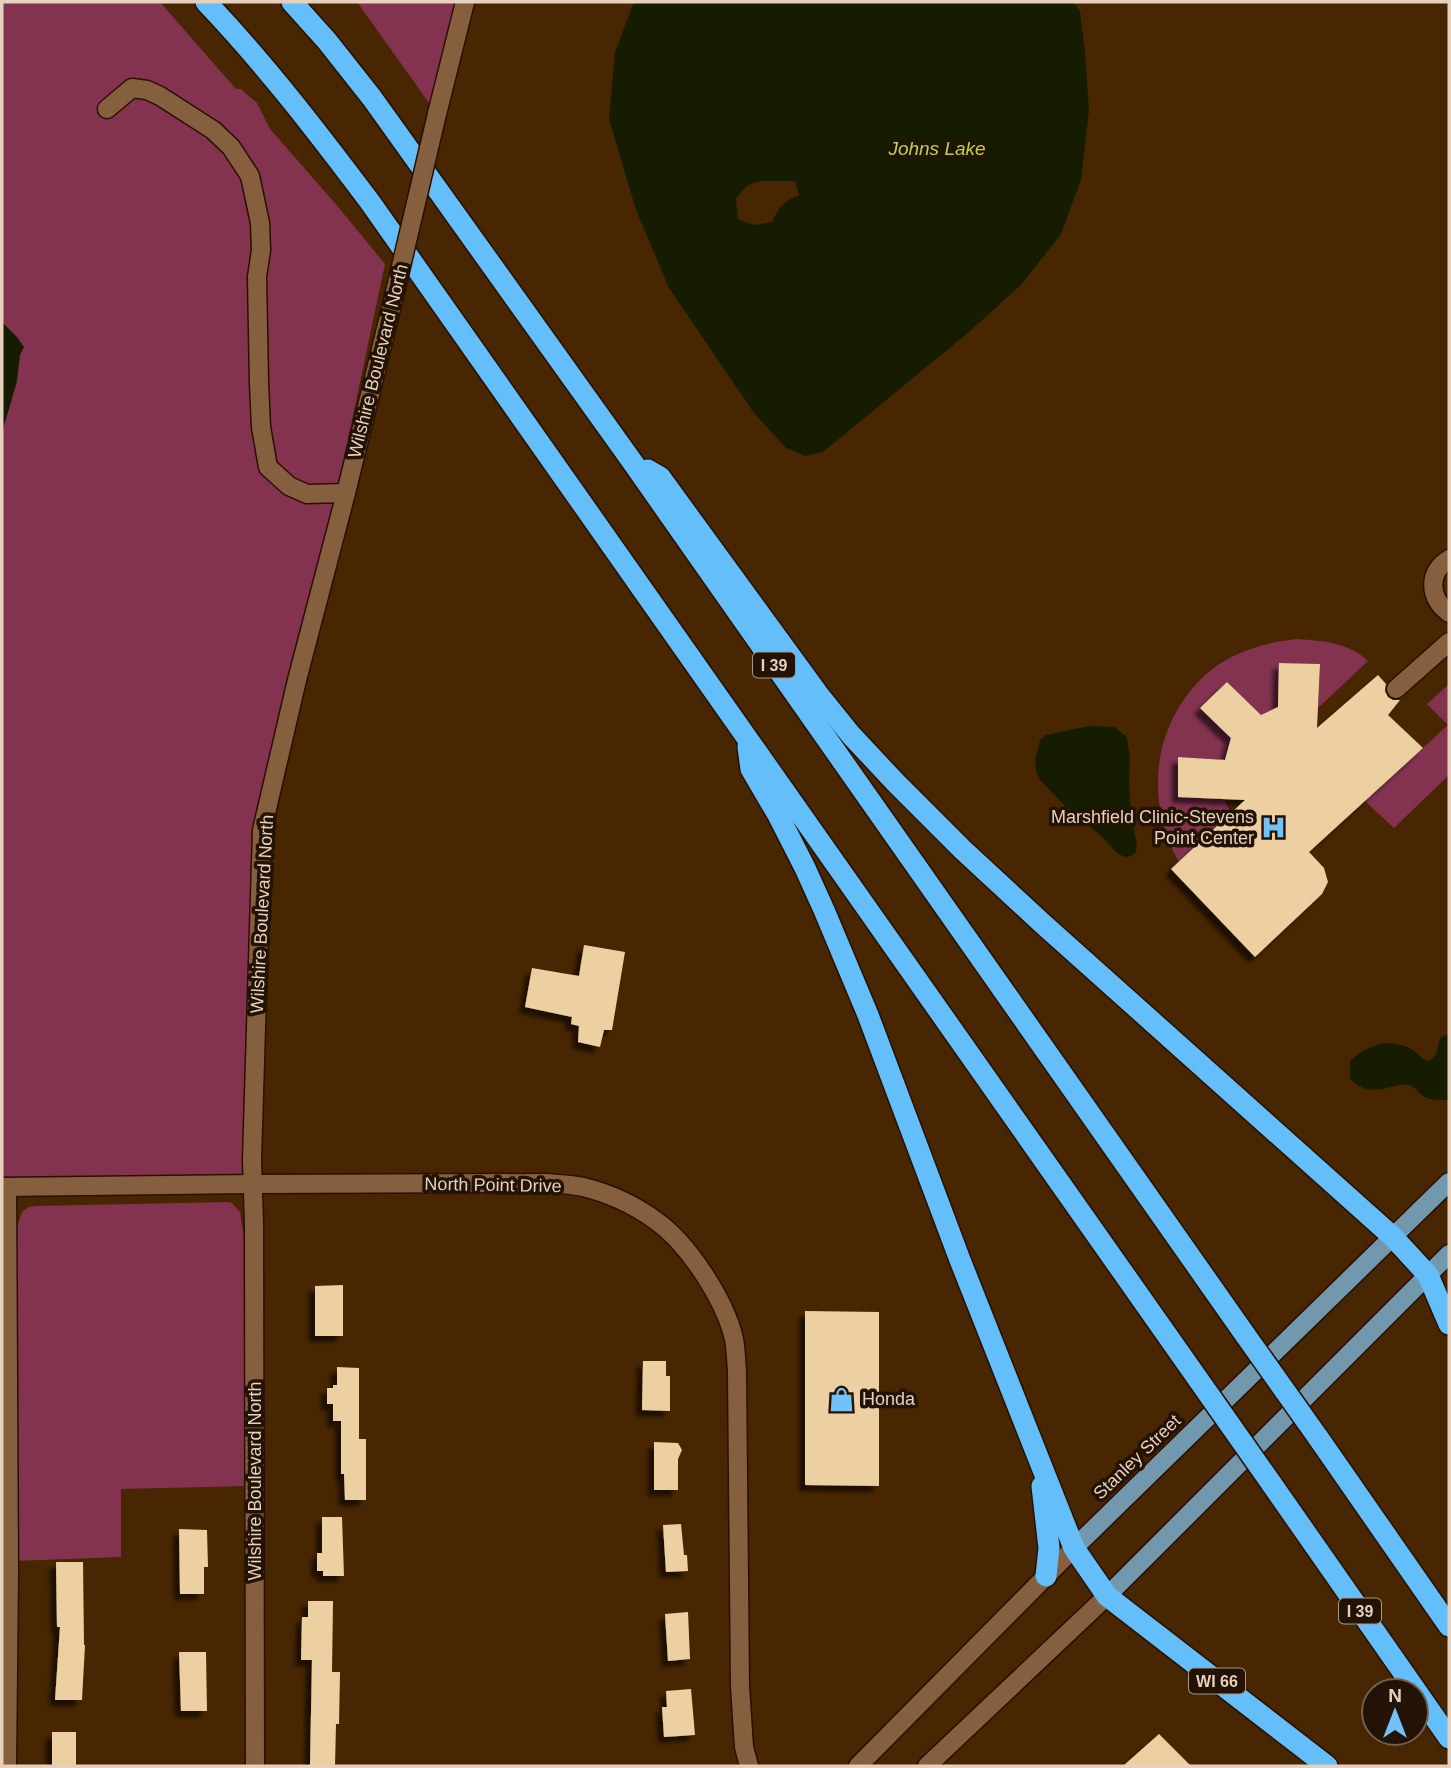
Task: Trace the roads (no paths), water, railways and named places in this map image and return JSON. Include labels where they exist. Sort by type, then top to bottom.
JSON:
[{"type":"highway","name":"I 39","points":[[206,2],[237,34],[298,107],[370,202],[1449,1738]]},
{"type":"highway","name":"I 39","points":[[292,2],[372,98],[631,460],[1449,1626]]},
{"type":"highway","points":[[631,460],[660,477],[818,694],[851,735],[896,783],[1033,915],[1393,1237],[1428,1275],[1449,1324]]},
{"type":"highway","points":[[747,738],[751,769],[805,868],[868,1015],[960,1259],[1074,1548],[1107,1596]]},
{"type":"highway","points":[[1040,1460],[1049,1548],[1046,1576]]},
{"type":"highway","name":"WI 66","points":[[1107,1596],[1327,1766]]},
{"type":"main road","name":"Stanley Street","points":[[1074,1548],[1449,1182]]},
{"type":"main road","points":[[1107,1596],[1449,1254]]},
{"type":"street","name":"Wilshire Boulevard North","points":[[255,1766],[252,1146],[262,830],[465,2]]},
{"type":"street","points":[[107,109],[132,88],[147,90],[160,96],[213,130],[231,148],[250,176],[260,223],[261,250],[257,277],[259,383],[261,427],[268,467],[289,486],[307,494],[346,493]]},
{"type":"street","points":[[1449,559],[1436,572],[1434,582],[1437,601],[1449,613]]},
{"type":"street","points":[[1396,688],[1449,642]]},
{"type":"street","name":"North Point Drive","points":[[4,1187],[545,1183],[582,1187],[623,1201],[657,1221],[686,1250],[710,1284],[724,1310],[734,1339],[737,1371],[740,1686],[744,1747],[749,1766]]},
{"type":"street","points":[[4,1187],[7,1766]]},
{"type":"street","name":"Stanley Street","points":[[858,1766],[1074,1548]]},
{"type":"street","points":[[927,1766],[1107,1596]]},
{"type":"water","name":"Johns Lake","points":[[634,2],[1074,2],[1080,12],[1089,110],[1081,180],[1061,234],[1022,284],[969,332],[823,452],[805,456],[786,448],[754,413],[669,288],[636,210],[609,119],[615,52]],"holes":[[[759,181],[795,181],[799,195],[782,205],[772,222],[754,225],[738,219],[736,198],[747,186]]]},
{"type":"water","points":[[2,322],[24,347],[2,433]]},
{"type":"water","points":[[1089,726],[1114,727],[1127,737],[1131,813],[1137,845],[1136,852],[1131,856],[1118,854],[1062,803],[1040,780],[1036,771],[1035,759],[1040,740],[1046,735]]},
{"type":"water","points":[[1449,1035],[1449,1100],[1428,1098],[1407,1084],[1370,1089],[1350,1079],[1350,1061],[1371,1047],[1387,1043],[1403,1045],[1429,1061],[1436,1054],[1440,1038]]},
{"type":"place","name":"Marshfield Clinic-Stevens Point Center","points":[[1274,827]]},
{"type":"place","name":"Honda","points":[[842,1399]]}]
